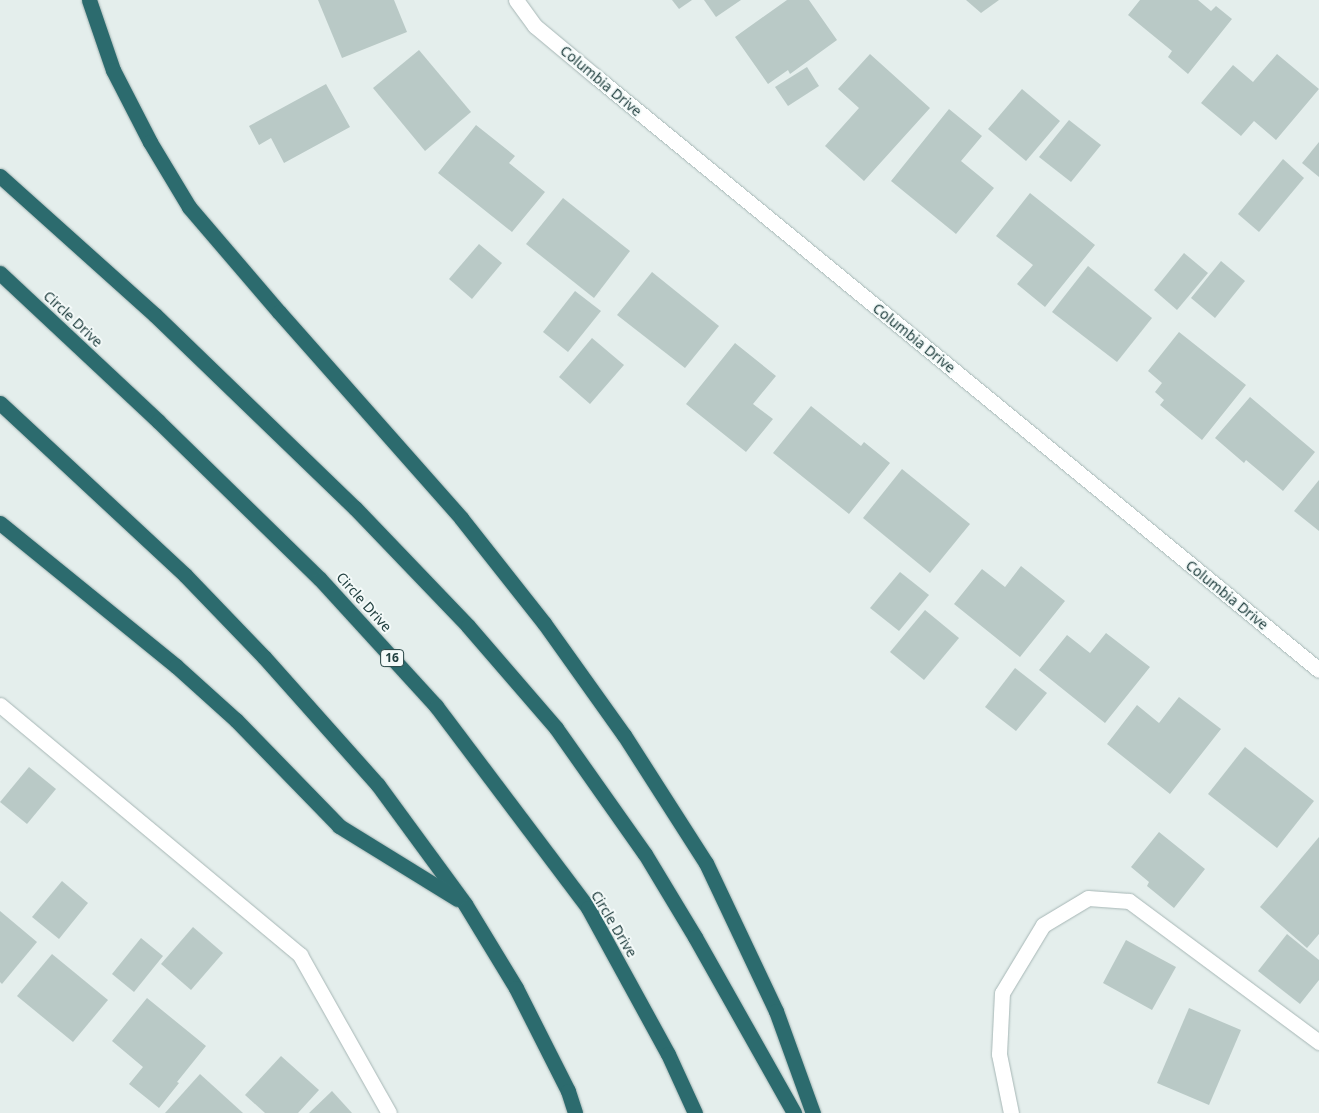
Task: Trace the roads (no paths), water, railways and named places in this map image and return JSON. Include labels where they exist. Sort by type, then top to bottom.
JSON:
[{"type":"highway","points":[[89,0],[113,70],[150,142],[189,208],[278,312],[461,518],[544,623],[624,735],[706,864],[776,1011],[813,1113]]},
{"type":"highway","points":[[0,176],[155,315],[355,508],[468,626],[556,728],[645,854],[700,946],[794,1113]]},
{"type":"highway","name":"Circle Drive","points":[[0,273],[158,421],[320,579],[436,706],[588,908],[664,1046],[695,1113]]},
{"type":"highway","points":[[0,403],[185,575],[264,657],[378,785],[464,904],[516,988],[568,1091],[575,1113]]},
{"type":"highway","points":[[0,523],[176,666],[236,720],[339,826],[464,904]]},
{"type":"street","name":"Columbia Drive","points":[[516,0],[535,26],[1319,670]]},
{"type":"street","points":[[0,705],[300,955],[389,1113]]},
{"type":"street","points":[[1011,1113],[999,1054],[1002,993],[1042,925],[1088,898],[1130,901],[1319,1042]]}]
